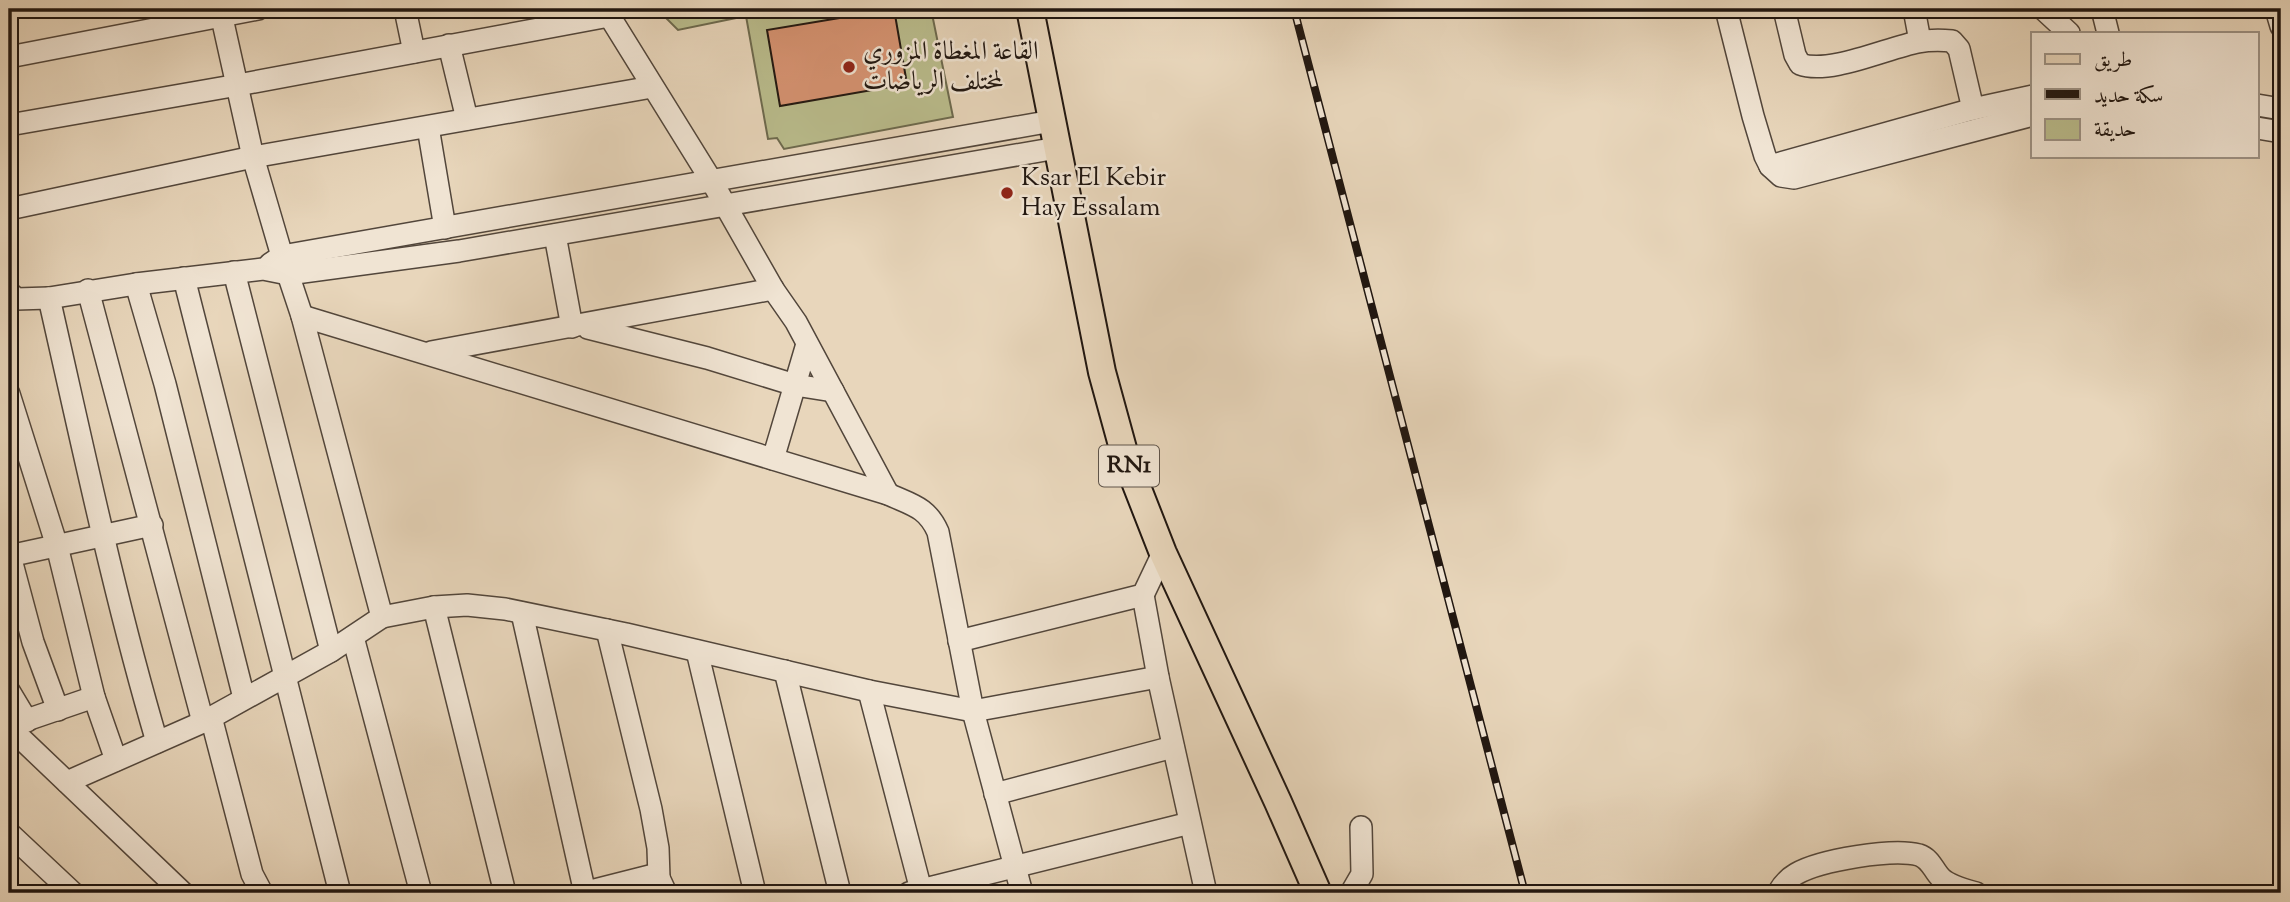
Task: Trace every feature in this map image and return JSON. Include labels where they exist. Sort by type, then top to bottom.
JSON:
[{"type":"main road","name":"RN1","points":[[1030,9],[1102,372],[1125,456],[1163,553],[1318,893]]},
{"type":"street","points":[[9,57],[221,13],[258,9]]},
{"type":"street","points":[[405,9],[414,52]]},
{"type":"street","points":[[1726,9],[1753,116],[1770,166],[1781,176],[1794,178],[2031,116]]},
{"type":"street","points":[[1784,9],[1795,55],[1800,64],[1812,68],[1920,41],[1952,41],[1959,49],[1973,109]]},
{"type":"street","points":[[1914,9],[1920,41]]},
{"type":"street","points":[[2043,9],[2068,32]]},
{"type":"street","points":[[2102,9],[2108,32]]},
{"type":"street","points":[[2276,9],[2281,26]]},
{"type":"street","points":[[9,125],[414,52],[607,12],[711,180],[807,344],[888,494]]},
{"type":"street","points":[[221,13],[253,156],[302,316],[383,617]]},
{"type":"street","points":[[449,45],[467,119]]},
{"type":"street","points":[[9,209],[253,156],[652,87]]},
{"type":"street","points":[[1770,166],[1973,109],[2031,96]]},
{"type":"street","points":[[2258,105],[2281,109]]},
{"type":"street","points":[[11,299],[49,298],[88,290],[263,269],[445,228],[1052,121]]},
{"type":"street","points":[[428,127],[445,228]]},
{"type":"street","points":[[2258,128],[2281,132]]},
{"type":"street","points":[[285,265],[458,251],[1057,148]]},
{"type":"street","points":[[555,234],[576,327]]},
{"type":"street","points":[[234,272],[331,651]]},
{"type":"street","points":[[184,278],[340,893]]},
{"type":"street","points":[[136,284],[165,384],[244,698]]},
{"type":"street","points":[[425,353],[773,289]]},
{"type":"street","points":[[88,290],[207,719],[252,874],[262,893]]},
{"type":"street","points":[[49,298],[103,536],[157,742]]},
{"type":"street","points":[[302,316],[773,458],[888,494],[923,510],[932,518],[944,559],[972,711],[1022,893]]},
{"type":"street","points":[[576,327],[707,358],[795,385],[833,391]]},
{"type":"street","points":[[773,458],[807,344]]},
{"type":"street","points":[[9,394],[57,546],[94,697],[116,760]]},
{"type":"street","points":[[58,710],[33,642],[9,555],[152,525]]},
{"type":"street","points":[[1163,553],[1143,595],[1158,677],[1206,893]]},
{"type":"street","points":[[959,641],[1143,595]]},
{"type":"street","points":[[67,782],[207,719],[331,651],[383,617],[434,607],[467,605],[522,613],[869,691],[972,711],[1158,677]]},
{"type":"street","points":[[434,607],[505,893]]},
{"type":"street","points":[[522,613],[584,893],[642,877],[662,885],[651,809],[607,630]]},
{"type":"street","points":[[353,637],[421,893]]},
{"type":"street","points":[[697,651],[755,893]]},
{"type":"street","points":[[785,671],[840,893]]},
{"type":"street","points":[[9,691],[15,724],[67,782],[183,893]]},
{"type":"street","points":[[869,691],[915,892],[949,888],[1014,866],[1190,823]]},
{"type":"street","points":[[15,724],[94,697]]},
{"type":"street","points":[[995,794],[1173,747]]},
{"type":"street","points":[[1351,893],[1362,874],[1361,827]]},
{"type":"street","points":[[9,834],[73,893]]},
{"type":"street","points":[[1778,893],[1795,874],[1821,864],[1883,854],[1923,856],[1942,879],[1976,893]]},
{"type":"green space","name":"القاعة المغطاة المزوري لمختلف الرياضات","points":[[657,9],[931,9],[953,117],[784,149],[777,138],[768,139],[746,16],[678,30]]},
{"type":"building","points":[[894,9],[907,84],[780,106],[767,30]]},
{"type":"railway","points":[[1294,9],[1525,893]]},
{"type":"place","name":"القاعة المغطاة المزوري لمختلف الرياضات","points":[[849,67]]},
{"type":"place","name":"Ksar El Kebir Hay Essalam","points":[[1007,193]]}]
